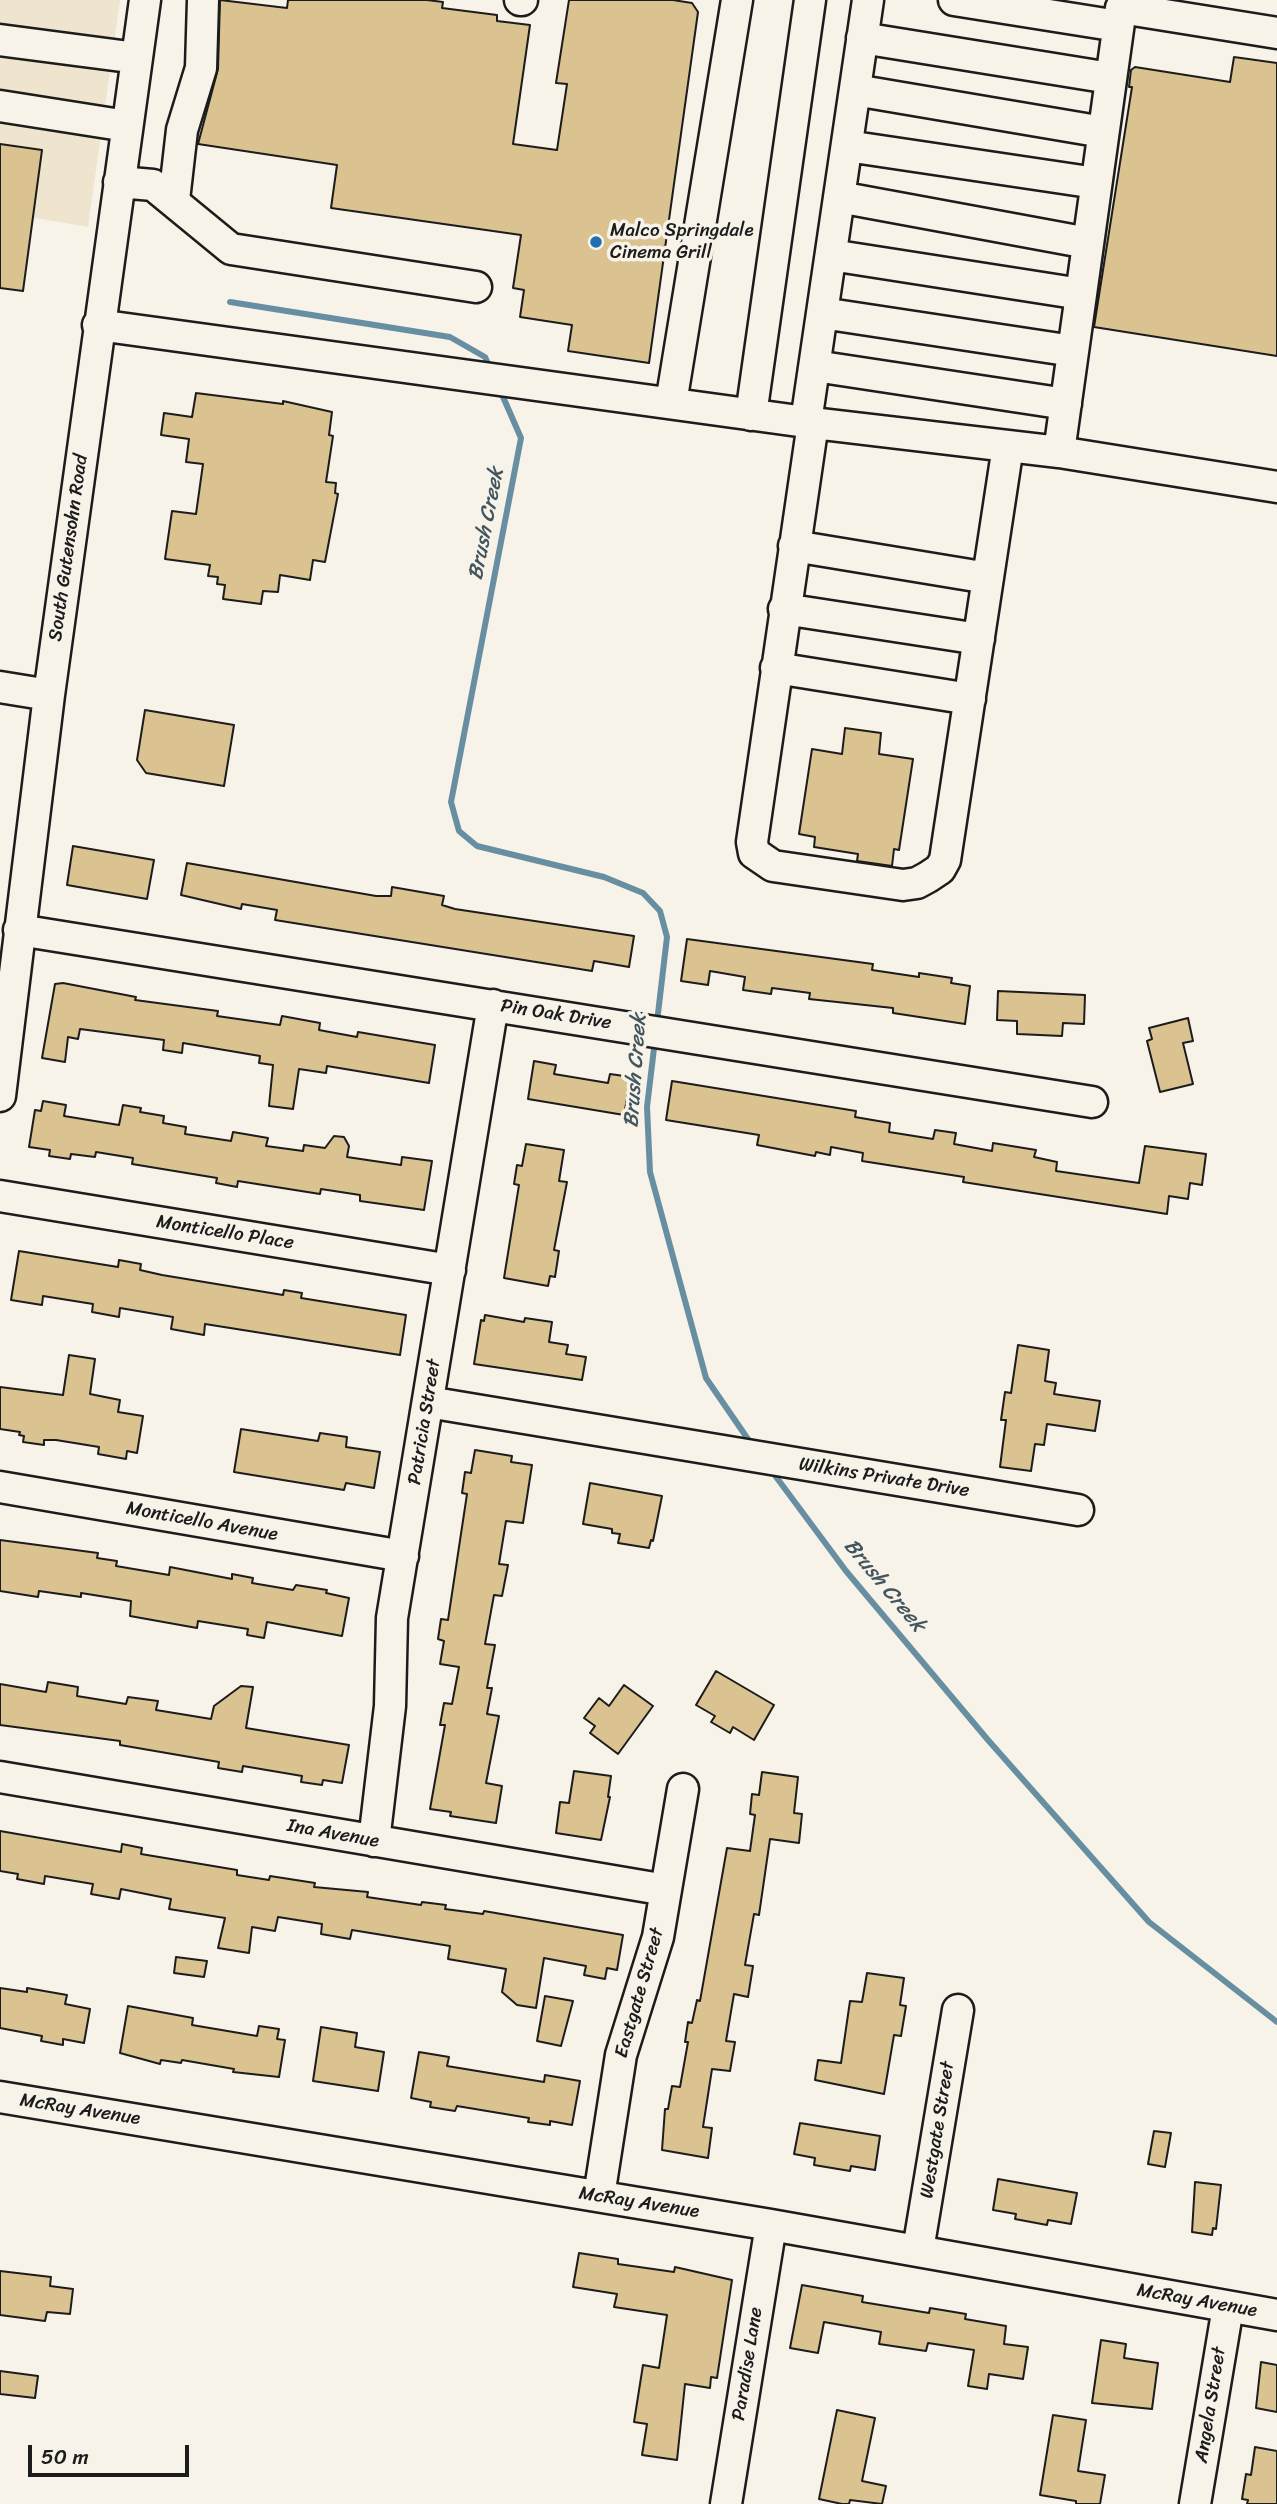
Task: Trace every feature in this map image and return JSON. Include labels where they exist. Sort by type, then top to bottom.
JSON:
[{"type":"street","name":"South Gutensohn Road","points":[[0,1096],[3,1044],[145,0]]},
{"type":"street","points":[[174,200],[182,130],[201,68],[203,0]]},
{"type":"street","points":[[671,404],[737,0]]},
{"type":"street","points":[[751,415],[810,0]]},
{"type":"street","points":[[868,0],[822,313],[794,547],[752,842],[754,853],[773,866],[903,885],[917,883],[940,869],[945,860],[1008,446]]},
{"type":"street","points":[[954,0],[1118,26]]},
{"type":"street","points":[[1059,452],[1121,8],[1277,33]]},
{"type":"street","points":[[862,38],[1110,78]]},
{"type":"street","points":[[0,40],[137,58]]},
{"type":"street","points":[[855,90],[1103,132]]},
{"type":"street","points":[[0,106],[127,126]]},
{"type":"street","points":[[847,146],[1096,183]]},
{"type":"street","points":[[119,182],[153,185],[231,249],[476,287]]},
{"type":"street","points":[[839,197],[1088,243]]},
{"type":"street","points":[[831,255],[1081,294]]},
{"type":"street","points":[[822,313],[1073,351]]},
{"type":"street","points":[[99,325],[810,423],[1059,452],[1277,487]]},
{"type":"street","points":[[815,366],[1066,404]]},
{"type":"street","points":[[794,547],[988,578]]},
{"type":"street","points":[[784,608],[979,639]]},
{"type":"street","points":[[776,668],[970,699]]},
{"type":"street","points":[[0,687],[50,695]]},
{"type":"street","name":"Pin Oak Drive","points":[[19,930],[1092,1102]]},
{"type":"street","name":"Patricia Street","points":[[374,1841],[390,1706],[392,1618],[493,1005]]},
{"type":"street","name":"Monticello Place","points":[[0,1196],[450,1270]]},
{"type":"street","name":"Wilkins Private Drive","points":[[428,1402],[1078,1510]]},
{"type":"street","name":"Monticello Avenue","points":[[0,1487],[403,1556]]},
{"type":"street","name":"Ina Avenue","points":[[0,1777],[666,1890]]},
{"type":"street","name":"Eastgate Street","points":[[599,2196],[621,2055],[648,1973],[666,1890],[683,1789]]},
{"type":"street","name":"Westgate Street","points":[[918,2250],[958,2010]]},
{"type":"street","name":"McRay Avenue","points":[[0,2097],[918,2250],[1277,2315]]},
{"type":"street","name":"Paradise Lane","points":[[726,2504],[771,2225]]},
{"type":"street","name":"Angela Street","points":[[1195,2504],[1228,2307]]},
{"type":"shaded area","points":[[0,0],[120,0],[88,227],[0,212]]},
{"type":"building","points":[[220,0],[287,8],[288,0],[427,0],[443,2],[442,8],[497,15],[497,21],[530,25],[513,144],[557,150],[567,84],[556,83],[569,0],[673,0],[692,3],[698,12],[649,363],[568,351],[572,325],[520,317],[524,290],[513,288],[521,235],[331,208],[337,165],[198,144],[218,69]]},
{"type":"building","points":[[1234,57],[1277,63],[1277,356],[1094,327],[1132,87],[1129,87],[1131,70],[1135,67],[1230,82]]},
{"type":"building","points":[[0,144],[42,150],[23,291],[0,288]]},
{"type":"building","points":[[196,393],[283,404],[283,401],[332,412],[329,435],[333,436],[326,482],[336,483],[335,493],[338,494],[325,562],[313,560],[310,580],[280,575],[278,592],[263,591],[261,604],[223,599],[225,585],[217,584],[218,577],[208,576],[210,565],[165,559],[172,511],[196,514],[203,464],[186,462],[189,439],[161,435],[164,413],[192,417]]},
{"type":"building","points":[[145,710],[234,725],[224,786],[146,773],[137,760]]},
{"type":"building","points":[[845,728],[881,733],[879,754],[913,759],[899,850],[894,849],[892,866],[857,861],[858,854],[814,847],[815,837],[799,834],[812,749],[842,754]]},
{"type":"building","points":[[73,846],[154,860],[147,899],[67,885]]},
{"type":"building","points":[[187,863],[376,896],[391,896],[392,887],[444,896],[442,905],[455,909],[634,936],[629,967],[594,961],[592,971],[275,920],[277,910],[242,904],[241,909],[181,895]]},
{"type":"building","points":[[687,939],[873,964],[872,970],[919,977],[919,973],[952,978],[951,983],[970,986],[965,1024],[893,1013],[893,1008],[809,999],[810,993],[772,988],[771,994],[743,990],[745,977],[710,971],[708,985],[681,981]]},
{"type":"building","points":[[63,983],[136,997],[135,1000],[218,1011],[217,1016],[280,1025],[282,1016],[320,1023],[319,1030],[357,1037],[358,1032],[435,1045],[429,1083],[327,1066],[326,1073],[299,1069],[293,1109],[269,1106],[273,1065],[259,1063],[260,1056],[183,1043],[182,1053],[163,1050],[164,1040],[80,1029],[78,1039],[68,1037],[65,1062],[42,1058],[55,984]]},
{"type":"building","points":[[998,991],[1085,995],[1084,1024],[1063,1023],[1062,1036],[1017,1034],[1017,1021],[997,1020]]},
{"type":"building","points":[[1188,1018],[1193,1041],[1183,1043],[1193,1084],[1160,1092],[1147,1041],[1152,1039],[1149,1028]]},
{"type":"building","points":[[534,1061],[556,1065],[554,1074],[608,1083],[610,1074],[631,1077],[624,1115],[528,1099]]},
{"type":"building","points":[[672,1081],[856,1111],[855,1117],[890,1123],[889,1132],[933,1139],[935,1130],[956,1133],[954,1144],[992,1151],[993,1143],[1036,1150],[1034,1157],[1057,1162],[1056,1171],[1139,1183],[1145,1146],[1206,1154],[1202,1185],[1190,1183],[1188,1199],[1169,1196],[1167,1214],[963,1182],[964,1177],[862,1161],[863,1153],[831,1147],[830,1155],[816,1152],[815,1156],[757,1145],[759,1135],[666,1120]]},
{"type":"building","points":[[43,1101],[66,1105],[64,1116],[119,1125],[123,1105],[141,1108],[140,1112],[164,1116],[163,1123],[186,1127],[185,1134],[231,1141],[233,1132],[268,1138],[266,1146],[303,1151],[304,1145],[325,1148],[334,1136],[344,1137],[349,1146],[347,1157],[401,1165],[402,1157],[432,1161],[424,1210],[360,1201],[360,1195],[321,1189],[320,1194],[238,1181],[237,1187],[216,1183],[217,1178],[132,1164],[133,1158],[96,1152],[95,1157],[71,1154],[70,1159],[49,1156],[50,1150],[29,1147],[35,1110],[41,1111]]},
{"type":"building","points":[[526,1144],[564,1150],[559,1181],[567,1182],[554,1250],[559,1251],[555,1277],[550,1276],[548,1286],[504,1278],[519,1185],[514,1184],[517,1165],[522,1166]]},
{"type":"building","points":[[19,1251],[118,1267],[119,1260],[141,1264],[140,1270],[162,1275],[283,1295],[284,1290],[302,1293],[301,1298],[406,1315],[400,1355],[205,1324],[204,1335],[171,1329],[173,1317],[120,1308],[119,1317],[92,1312],[93,1304],[43,1296],[42,1305],[11,1300]]},
{"type":"building","points":[[485,1315],[524,1322],[525,1318],[552,1322],[549,1342],[568,1345],[566,1354],[586,1357],[582,1380],[474,1364],[481,1320],[484,1321]]},
{"type":"building","points":[[1018,1345],[1049,1350],[1045,1381],[1056,1383],[1054,1394],[1100,1401],[1095,1431],[1047,1424],[1044,1445],[1035,1444],[1031,1471],[1000,1467],[1006,1420],[1001,1420],[1005,1392],[1011,1393]]},
{"type":"building","points":[[69,1355],[95,1359],[90,1394],[120,1400],[118,1412],[143,1416],[137,1453],[127,1451],[126,1459],[98,1454],[99,1447],[56,1440],[44,1440],[44,1445],[23,1442],[24,1436],[19,1435],[20,1432],[0,1429],[0,1387],[63,1395]]},
{"type":"building","points":[[241,1429],[318,1441],[320,1433],[347,1437],[346,1447],[380,1452],[374,1488],[346,1483],[344,1490],[234,1472]]},
{"type":"building","points":[[475,1450],[512,1456],[511,1462],[532,1465],[523,1523],[506,1521],[499,1564],[508,1565],[502,1596],[494,1595],[485,1644],[495,1645],[487,1688],[492,1688],[487,1714],[499,1716],[486,1783],[502,1786],[496,1823],[450,1816],[451,1812],[430,1809],[445,1725],[440,1725],[444,1703],[452,1704],[459,1667],[440,1664],[444,1641],[438,1639],[441,1619],[448,1620],[467,1494],[462,1493],[465,1472],[471,1473]]},
{"type":"building","points":[[590,1483],[662,1496],[653,1541],[651,1540],[649,1548],[618,1543],[620,1534],[612,1533],[612,1529],[583,1524]]},
{"type":"building","points":[[0,1540],[98,1553],[97,1558],[117,1561],[116,1566],[169,1575],[170,1567],[232,1579],[232,1574],[253,1578],[252,1583],[293,1590],[296,1585],[327,1590],[326,1593],[349,1598],[342,1636],[267,1622],[264,1638],[247,1635],[248,1629],[198,1621],[197,1628],[130,1616],[131,1601],[81,1593],[81,1597],[39,1591],[38,1597],[0,1591]]},
{"type":"building","points":[[716,1671],[774,1705],[754,1740],[733,1727],[730,1733],[711,1722],[715,1716],[696,1705]]},
{"type":"building","points":[[48,1682],[78,1687],[77,1696],[126,1704],[128,1697],[158,1701],[156,1710],[211,1719],[214,1706],[241,1686],[253,1687],[246,1728],[349,1745],[342,1783],[323,1780],[322,1785],[301,1782],[302,1776],[243,1766],[242,1772],[218,1768],[219,1762],[120,1745],[120,1741],[0,1725],[0,1684],[46,1692]]},
{"type":"building","points":[[624,1685],[653,1706],[618,1754],[590,1733],[595,1726],[584,1718],[599,1698],[609,1706]]},
{"type":"building","points":[[574,1771],[611,1776],[610,1797],[601,1840],[556,1833],[560,1802],[569,1803]]},
{"type":"building","points":[[762,1772],[798,1777],[794,1813],[802,1814],[799,1843],[770,1839],[759,1915],[754,1914],[745,1965],[753,1966],[748,1997],[734,1994],[726,2041],[735,2042],[730,2071],[712,2069],[703,2127],[712,2128],[708,2158],[662,2150],[665,2109],[668,2109],[672,2086],[680,2087],[688,2042],[685,2042],[688,2022],[692,2023],[697,2000],[700,2001],[727,1848],[750,1851],[755,1815],[750,1814],[752,1794],[759,1795]]},
{"type":"building","points":[[0,1831],[121,1852],[122,1844],[142,1848],[141,1854],[237,1870],[237,1875],[269,1880],[270,1876],[315,1883],[314,1887],[368,1892],[367,1897],[421,1905],[422,1902],[446,1905],[445,1909],[483,1914],[484,1911],[623,1935],[617,1970],[607,1968],[605,1979],[584,1975],[586,1966],[544,1958],[536,2008],[517,2005],[502,1992],[506,1969],[448,1959],[450,1946],[352,1930],[350,1939],[321,1934],[322,1924],[278,1917],[275,1931],[252,1927],[249,1953],[218,1948],[225,1918],[169,1909],[171,1899],[121,1889],[119,1899],[91,1894],[93,1884],[45,1876],[44,1884],[17,1879],[18,1874],[0,1871]]},
{"type":"building","points":[[176,1957],[207,1961],[204,1977],[174,1973]]},
{"type":"building","points":[[867,1973],[904,1978],[900,2005],[906,2006],[901,2036],[894,2035],[884,2094],[815,2080],[818,2060],[841,2063],[850,2001],[862,2002]]},
{"type":"building","points":[[0,1988],[27,1992],[27,1988],[67,1995],[65,2004],[90,2009],[84,2043],[63,2039],[63,2045],[41,2041],[42,2036],[0,2028]]},
{"type":"building","points":[[545,1996],[573,2001],[561,2046],[537,2041]]},
{"type":"building","points":[[128,2006],[193,2018],[192,2025],[257,2036],[259,2026],[279,2029],[277,2039],[285,2040],[279,2077],[233,2072],[234,2069],[182,2060],[181,2063],[161,2060],[160,2064],[120,2053]]},
{"type":"building","points":[[321,2027],[357,2033],[355,2047],[384,2052],[378,2091],[313,2081]]},
{"type":"building","points":[[419,2052],[449,2057],[447,2066],[544,2082],[545,2075],[580,2081],[572,2125],[550,2121],[550,2125],[528,2122],[529,2118],[457,2106],[455,2111],[430,2107],[431,2102],[411,2098]]},
{"type":"building","points":[[800,2123],[880,2136],[875,2170],[851,2166],[850,2171],[814,2165],[815,2158],[794,2154]]},
{"type":"building","points":[[1154,2131],[1171,2133],[1165,2167],[1148,2164]]},
{"type":"building","points":[[998,2179],[1077,2193],[1071,2224],[1048,2220],[1047,2225],[1015,2219],[1016,2214],[993,2210]]},
{"type":"building","points":[[1195,2182],[1221,2185],[1216,2229],[1213,2228],[1212,2235],[1192,2232]]},
{"type":"building","points":[[579,2253],[618,2259],[618,2264],[674,2272],[675,2267],[732,2280],[717,2378],[711,2377],[710,2388],[685,2384],[677,2460],[642,2455],[647,2424],[634,2422],[643,2365],[659,2368],[667,2315],[614,2307],[617,2294],[573,2287]]},
{"type":"building","points":[[0,2271],[51,2277],[50,2286],[73,2289],[70,2314],[47,2312],[45,2321],[0,2315]]},
{"type":"building","points":[[802,2285],[863,2296],[862,2302],[929,2313],[930,2308],[966,2314],[965,2319],[1006,2326],[1004,2344],[1028,2347],[1023,2379],[989,2374],[987,2389],[968,2386],[974,2350],[928,2343],[926,2351],[879,2344],[881,2332],[824,2322],[818,2353],[790,2348]]},
{"type":"building","points":[[1101,2340],[1126,2344],[1124,2358],[1158,2363],[1152,2409],[1092,2403]]},
{"type":"building","points":[[1261,2362],[1277,2365],[1277,2412],[1256,2408]]},
{"type":"building","points":[[0,2371],[38,2376],[35,2398],[0,2394]]},
{"type":"building","points":[[837,2410],[875,2418],[862,2481],[886,2486],[882,2504],[850,2500],[849,2504],[842,2504],[819,2499]]},
{"type":"building","points":[[1053,2415],[1086,2420],[1078,2471],[1105,2475],[1100,2504],[1076,2504],[1076,2501],[1040,2495]]},
{"type":"building","points":[[1255,2447],[1277,2451],[1277,2504],[1247,2504],[1248,2500],[1242,2499],[1246,2474],[1251,2475]]},
{"type":"waterway","name":"Brush Creek","points":[[230,302],[450,337],[485,357],[491,370]]},
{"type":"waterway","name":"Brush Creek","points":[[500,390],[521,438],[451,802],[459,831],[477,846],[604,877],[643,893],[660,911],[667,937],[657,1022]]},
{"type":"waterway","name":"Brush Creek","points":[[655,1040],[647,1107],[650,1172],[706,1378],[752,1445]]},
{"type":"waterway","name":"Brush Creek","points":[[771,1470],[846,1571],[988,1740],[1149,1922],[1277,2022]]},
{"type":"place","name":"Malco Springdale Cinema Grill","points":[[596,242]]}]
